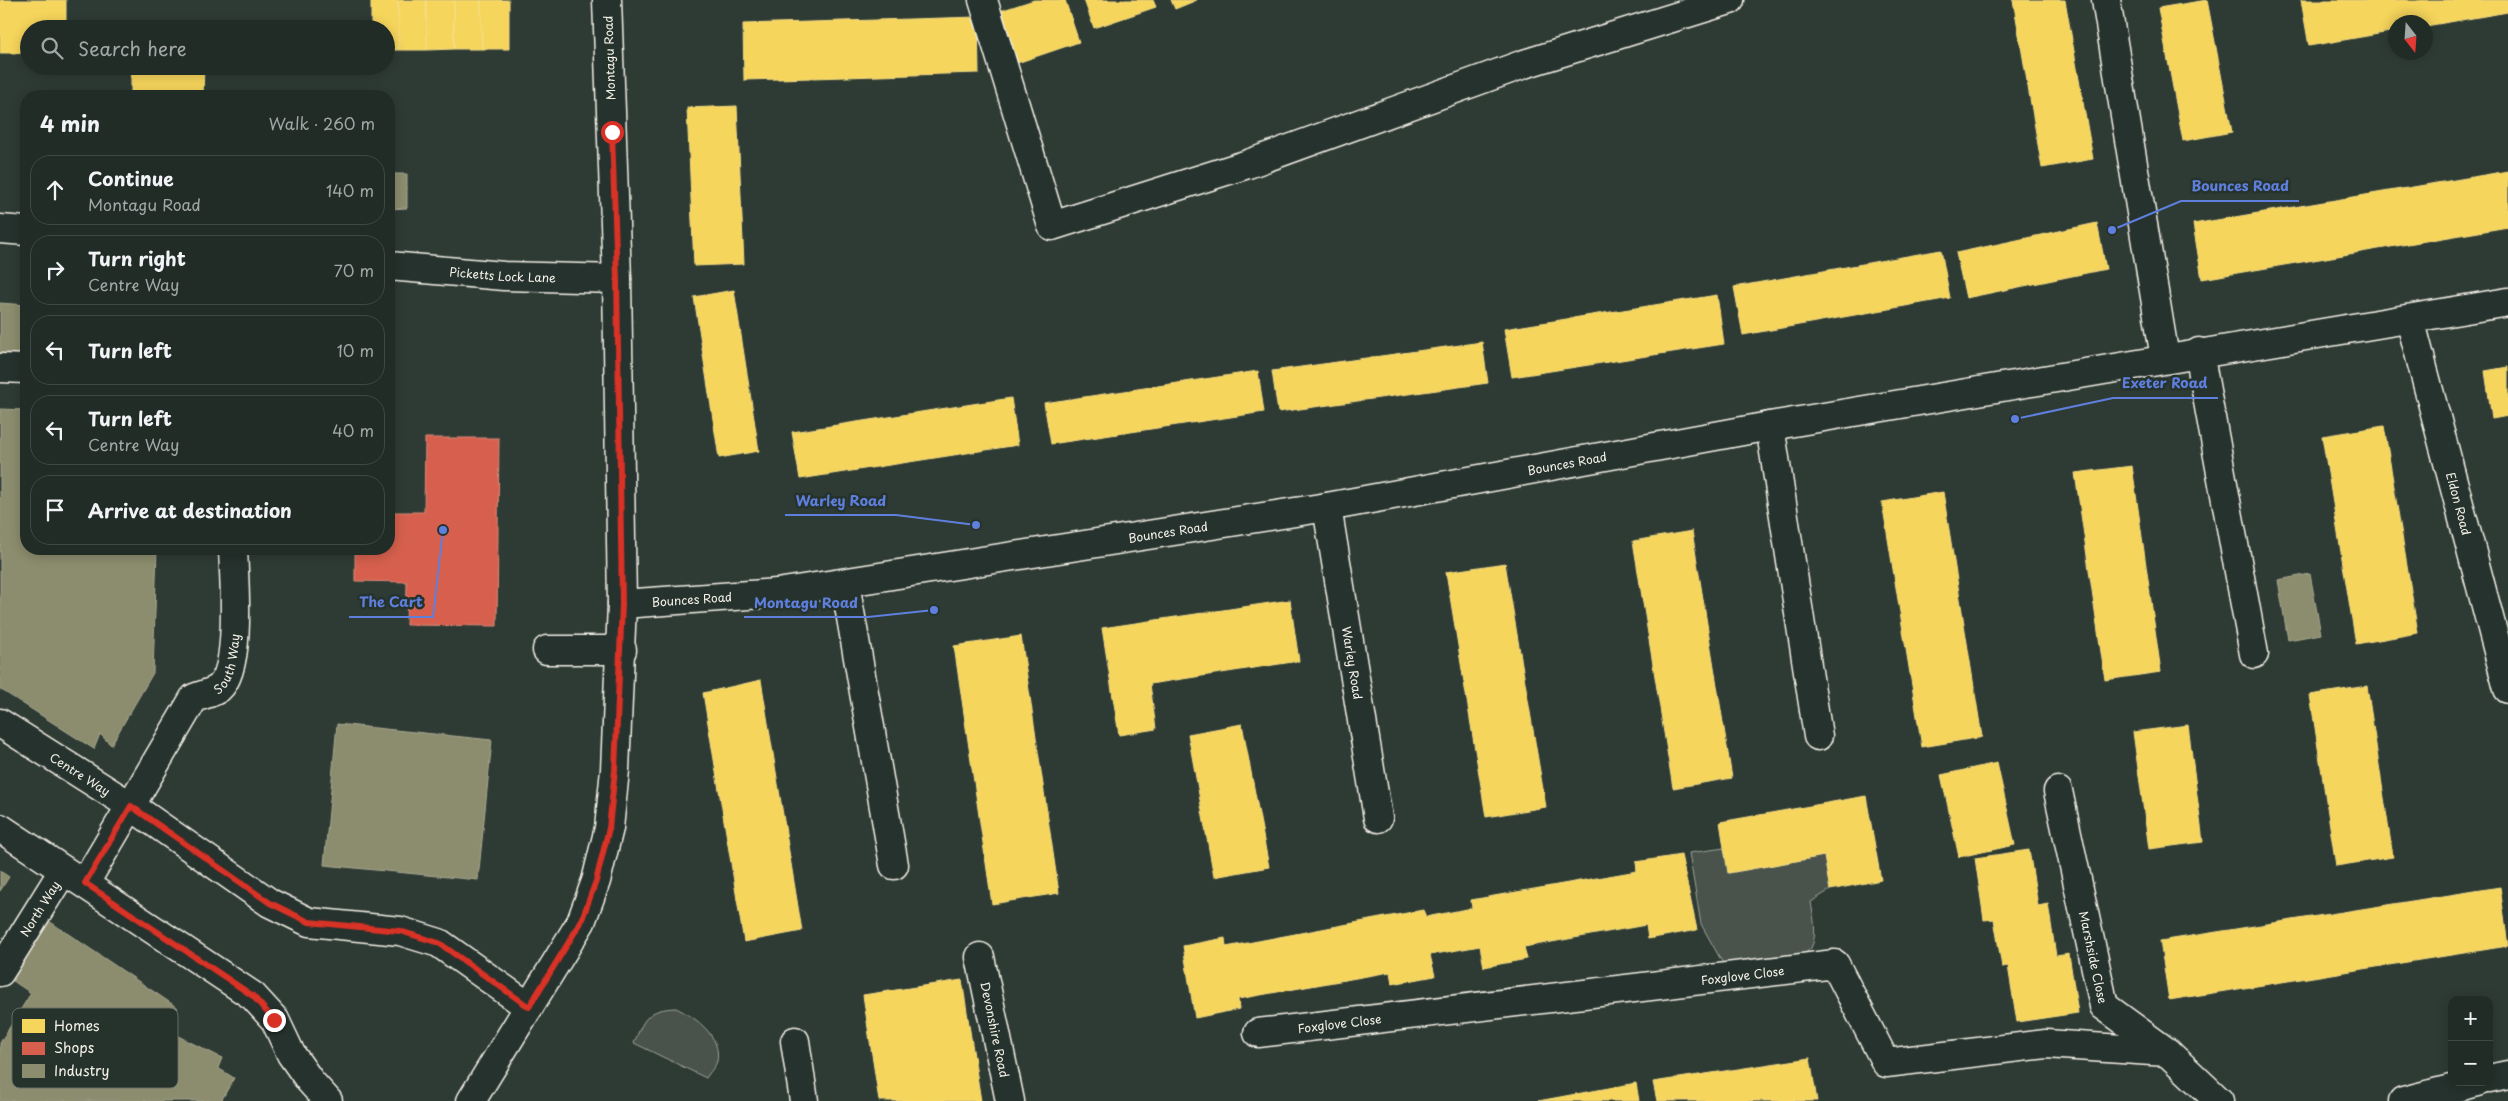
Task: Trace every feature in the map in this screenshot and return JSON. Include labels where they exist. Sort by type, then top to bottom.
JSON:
[{"type":"street","name":"Montagu Road","points":[[471,1101],[581,922],[596,881],[609,828],[622,650],[622,604],[617,279],[608,0]]},
{"type":"street","points":[[983,0],[1052,226],[1248,164],[1524,64],[1730,0]]},
{"type":"street","points":[[2106,0],[2165,358]]},
{"type":"street","points":[[0,229],[20,231]]},
{"type":"street","name":"Picketts Lock Lane","points":[[395,267],[504,276],[617,279]]},
{"type":"street","name":"Bounces Road","points":[[622,604],[777,593],[1327,507],[1770,426],[2199,352],[2410,320],[2508,302]]},
{"type":"street","name":"Eldon Road","points":[[2410,320],[2508,689]]},
{"type":"street","points":[[2199,352],[2254,654]]},
{"type":"street","points":[[0,368],[20,369]]},
{"type":"street","points":[[1770,426],[1818,736]]},
{"type":"street","name":"Warley Road","points":[[1327,507],[1378,818]]},
{"type":"street","name":"South Way","points":[[74,877],[131,806],[194,698],[219,688],[229,672],[234,650],[233,555]]},
{"type":"street","points":[[845,583],[894,865]]},
{"type":"street","points":[[547,650],[622,650]]},
{"type":"street","name":"Centre Way","points":[[0,723],[131,806],[270,903],[309,922],[400,931],[439,943],[529,1007]]},
{"type":"street","name":"Marshside Close","points":[[2058,791],[2104,1006],[2167,1052],[2219,1101]]},
{"type":"street","points":[[0,828],[253,996],[274,1020],[291,1054],[310,1081],[328,1101]]},
{"type":"street","name":"North Way","points":[[0,972],[74,877]]},
{"type":"street","name":"Devonshire Road","points":[[980,957],[1010,1101]]},
{"type":"street","name":"Foxglove Close","points":[[1258,1032],[1835,964],[1886,1063],[2046,1044],[2167,1052]]},
{"type":"street","points":[[796,1041],[804,1101]]},
{"type":"street","points":[[2493,1078],[2508,1075]]},
{"type":"street","points":[[2403,1101],[2462,1086]]},
{"type":"shaded area","points":[[1724,848],[1729,873],[1824,856],[1830,890],[1811,902],[1814,937],[1811,948],[1806,953],[1785,960],[1726,969],[1701,924],[1689,853]]},
{"type":"shaded area","points":[[676,1008],[706,1028],[715,1043],[717,1061],[706,1078],[634,1043],[648,1016],[659,1010]]},
{"type":"building: Homes","points":[[0,0],[66,0],[66,20],[20,20],[20,53],[0,53]]},
{"type":"building: Homes","points":[[371,0],[398,0],[399,50],[395,50],[395,20],[371,20]]},
{"type":"building: Homes","points":[[398,0],[426,0],[427,50],[399,50]]},
{"type":"building: Homes","points":[[426,0],[454,0],[454,49],[427,50]]},
{"type":"building: Homes","points":[[454,0],[481,0],[482,49],[454,49]]},
{"type":"building: Homes","points":[[481,0],[509,0],[509,49],[482,49]]},
{"type":"building: Homes","points":[[1034,0],[1065,0],[1079,42],[1014,64],[991,14]]},
{"type":"building: Homes","points":[[1084,0],[1153,0],[1156,7],[1094,28]]},
{"type":"building: Homes","points":[[1171,0],[1197,0],[1175,9]]},
{"type":"building: Homes","points":[[2013,0],[2065,0],[2093,159],[2042,168]]},
{"type":"building: Homes","points":[[2207,0],[2232,132],[2183,141],[2158,8]]},
{"type":"building: Homes","points":[[2301,0],[2508,0],[2508,12],[2433,25],[2433,15],[2388,15],[2388,32],[2309,46]]},
{"type":"building: Homes","points":[[978,17],[979,73],[744,80],[743,24]]},
{"type":"building: Homes","points":[[131,75],[204,75],[203,90],[131,90]]},
{"type":"building: Homes","points":[[737,106],[744,264],[694,266],[687,108]]},
{"type":"building: Homes","points":[[2508,171],[2508,227],[2202,279],[2193,224]]},
{"type":"building: Homes","points":[[2097,223],[2106,269],[1966,298],[1956,253]]},
{"type":"building: Homes","points":[[1941,250],[1950,298],[1743,335],[1734,287]]},
{"type":"building: Homes","points":[[734,290],[759,451],[719,458],[694,297]]},
{"type":"building: Homes","points":[[1717,295],[1724,344],[1512,377],[1504,329]]},
{"type":"building: Homes","points":[[1482,342],[1488,383],[1278,412],[1272,371]]},
{"type":"building: Homes","points":[[2508,367],[2508,416],[2492,419],[2485,371]]},
{"type":"building: Homes","points":[[1258,371],[1264,412],[1051,444],[1044,403]]},
{"type":"building: Homes","points":[[1011,398],[1018,445],[800,479],[792,432]]},
{"type":"building: Homes","points":[[2384,426],[2418,633],[2356,644],[2322,436]]},
{"type":"building: Homes","points":[[2132,466],[2161,672],[2105,680],[2075,473]]},
{"type":"building: Homes","points":[[1943,492],[1982,737],[1922,747],[1882,502]]},
{"type":"building: Homes","points":[[1692,531],[1732,778],[1673,788],[1633,541]]},
{"type":"building: Homes","points":[[1505,563],[1546,807],[1486,817],[1446,572]]},
{"type":"building: Homes","points":[[1290,600],[1299,661],[1150,684],[1156,729],[1119,735],[1102,628]]},
{"type":"building: Homes","points":[[1021,636],[1059,893],[992,904],[954,646]]},
{"type":"building: Homes","points":[[761,680],[802,931],[744,942],[703,693]]},
{"type":"building: Homes","points":[[2367,686],[2393,857],[2336,866],[2310,695]]},
{"type":"building: Homes","points":[[1242,724],[1269,867],[1214,877],[1188,734]]},
{"type":"building: Homes","points":[[2188,725],[2203,842],[2149,849],[2133,732]]},
{"type":"building: Homes","points":[[1997,763],[2015,845],[1959,857],[1941,775]]},
{"type":"building: Homes","points":[[1866,796],[1881,880],[1830,890],[1824,856],[1728,873],[1720,822]]},
{"type":"building: Homes","points":[[2029,850],[2038,906],[2048,904],[2056,956],[2069,954],[2078,1013],[2017,1022],[2008,966],[2002,967],[1994,919],[1984,920],[1975,858]]},
{"type":"building: Homes","points":[[1681,855],[1697,930],[1648,939],[1646,925],[1524,947],[1527,959],[1484,967],[1480,946],[1430,955],[1435,976],[1392,984],[1390,972],[1238,999],[1239,1009],[1195,1018],[1183,946],[1225,938],[1226,947],[1423,910],[1426,917],[1472,908],[1471,900],[1637,871],[1636,862]]},
{"type":"building: Homes","points":[[2500,887],[2508,946],[2169,1000],[2160,941]]},
{"type":"building: Homes","points":[[962,980],[981,1101],[879,1101],[863,995]]},
{"type":"building: Homes","points":[[1810,1058],[1817,1101],[1657,1101],[1653,1082]]},
{"type":"building: Homes","points":[[1636,1083],[1639,1101],[1538,1101]]},
{"type":"building: Shops","points":[[425,438],[499,438],[497,626],[406,625],[407,582],[355,581],[355,555],[395,555],[395,512],[424,512]]},
{"type":"building: Industry","points":[[395,174],[407,174],[407,208],[395,209]]},
{"type":"building: Industry","points":[[0,303],[20,305],[20,358],[0,356]]},
{"type":"building: Industry","points":[[0,409],[20,410],[20,555],[157,555],[153,673],[111,745],[100,734],[94,749],[0,689]]},
{"type":"building: Industry","points":[[2310,574],[2321,634],[2288,640],[2278,580]]},
{"type":"building: Industry","points":[[337,724],[492,740],[478,880],[324,865]]},
{"type":"building: Industry","points":[[0,871],[9,877],[0,891]]},
{"type":"building: Industry","points":[[49,921],[178,1008],[22,1008],[31,993],[10,979]]},
{"type":"building: Industry","points":[[12,1024],[12,1088],[178,1088],[178,1036],[222,1058],[218,1068],[234,1078],[221,1101],[0,1101],[0,1043]]},
{"type":"place","name":"Bounces Road","points":[[2112,230]]},
{"type":"place","name":"Exeter Road","points":[[2015,419]]},
{"type":"place","name":"Warley Road","points":[[976,525]]},
{"type":"place","name":"The Cart","points":[[443,530]]},
{"type":"place","name":"Montagu Road","points":[[934,610]]},
{"type":"route","points":[[274,1020],[253,996],[85,883],[131,806],[270,903],[309,922],[400,931],[439,943],[529,1007],[581,922],[596,881],[609,828],[615,770],[622,650],[619,365],[612,132]]}]
